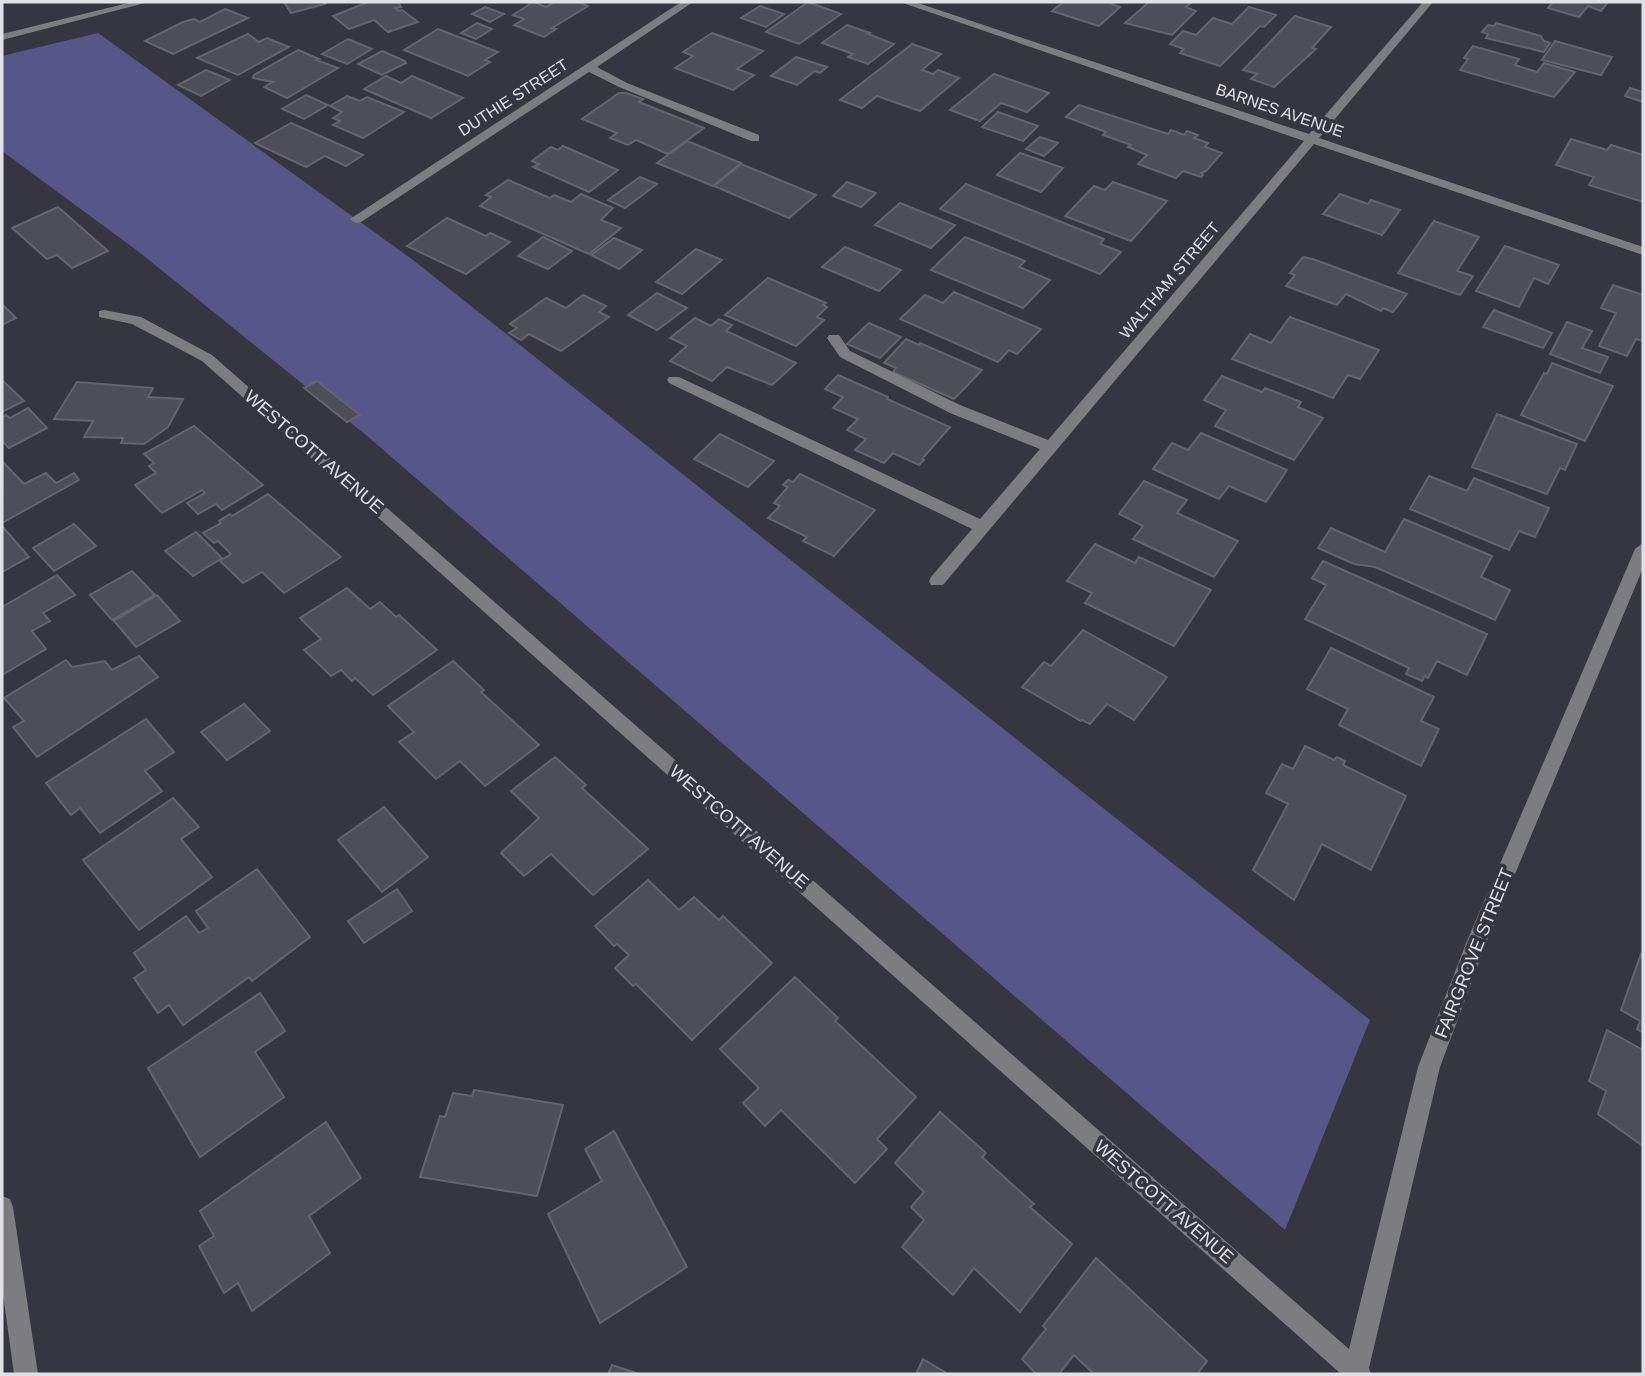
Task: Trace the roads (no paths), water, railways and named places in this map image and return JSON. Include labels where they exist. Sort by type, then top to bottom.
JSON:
[{"type":"street","points":[[2,37],[122,4],[144,2]]},
{"type":"street","name":"DUTHIE STREET","points":[[356,219],[688,2]]},
{"type":"street","name":"BARNES AVENUE","points":[[905,2],[1312,137],[1643,251]]},
{"type":"street","name":"WALTHAM STREET","points":[[937,581],[1428,2]]},
{"type":"street","points":[[589,67],[624,85],[755,138]]},
{"type":"street","name":"WESTCOTT AVENUE","points":[[104,314],[136,320],[207,358],[1357,1373]]},
{"type":"street","points":[[834,338],[845,354],[955,409],[1050,447]]},
{"type":"street","points":[[674,380],[982,527]]},
{"type":"street","name":"FAIRGROVE STREET","points":[[1357,1373],[1429,1067],[1477,942],[1643,549]]},
{"type":"street","points":[[2,1207],[26,1374]]}]
